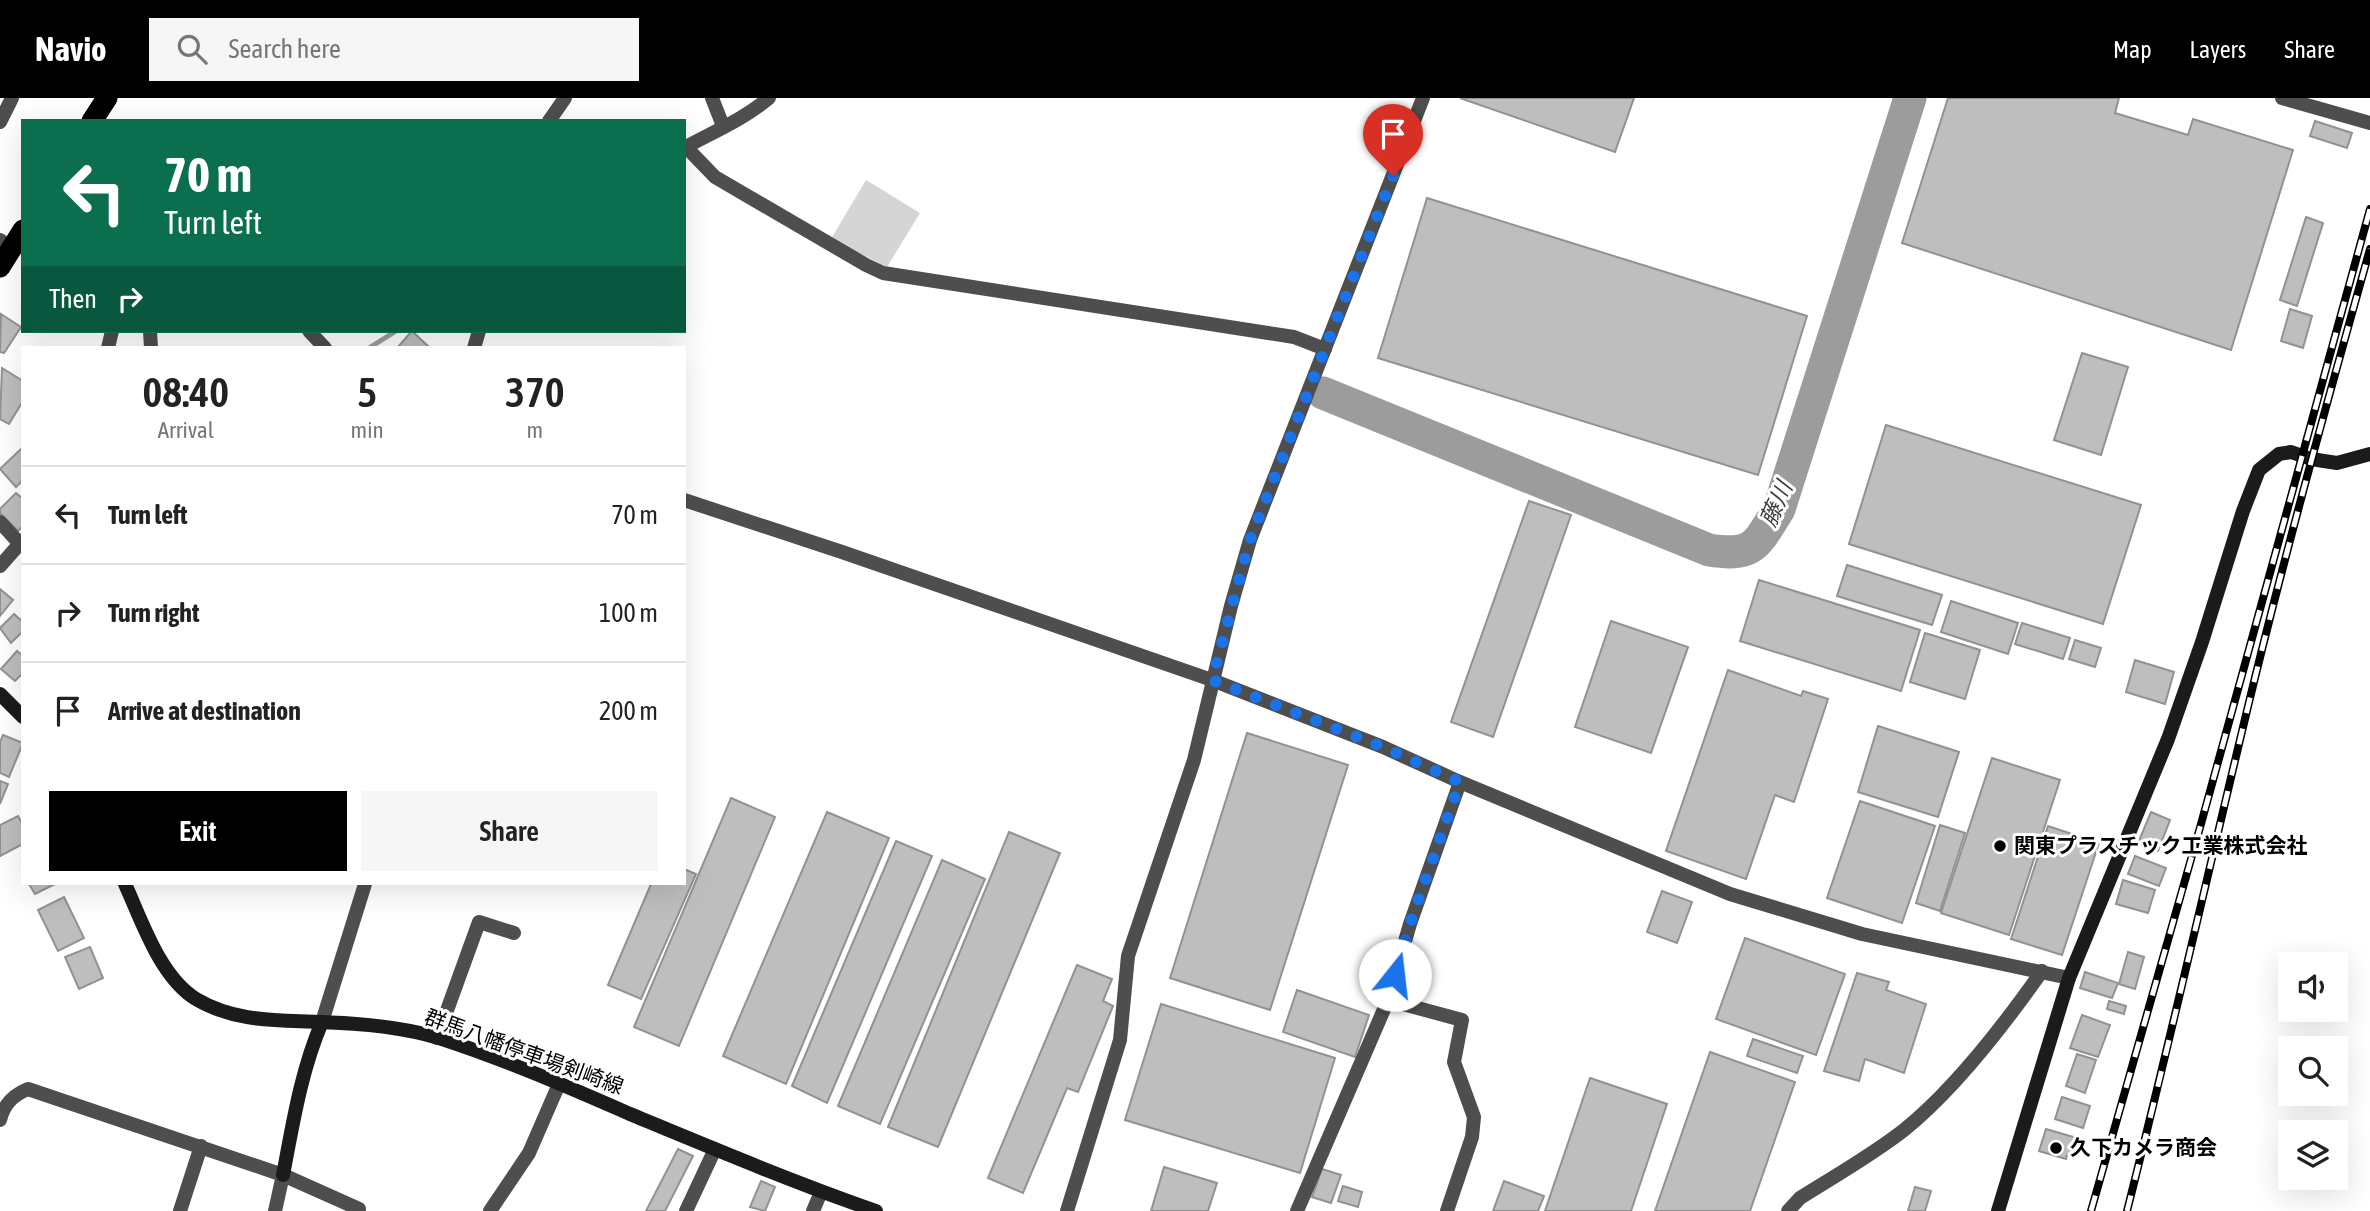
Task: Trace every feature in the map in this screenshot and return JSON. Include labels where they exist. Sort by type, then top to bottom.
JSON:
[{"type":"highway","points":[[93,119],[107,98]]},
{"type":"highway","points":[[0,267],[11,239]]},
{"type":"street","points":[[0,122],[12,98]]},
{"type":"street","points":[[550,119],[565,98]]},
{"type":"street","points":[[712,98],[723,126]]},
{"type":"street","points":[[686,147],[750,114],[769,98]]},
{"type":"street","points":[[1067,1211],[1120,1040],[1128,956],[1194,760],[1212,680],[1250,540],[1423,98]]},
{"type":"street","points":[[2282,98],[2370,123]]},
{"type":"street","points":[[686,149],[715,177],[883,273],[1294,337],[1325,349]]},
{"type":"street","points":[[311,333],[323,346]]},
{"type":"street","points":[[1998,1211],[2069,978],[2168,738],[2259,470],[2279,454],[2291,452],[2311,459],[2337,463],[2370,454]]},
{"type":"street","points":[[686,501],[1212,680],[1383,747],[1460,782],[1730,894],[1862,934],[2069,978]]},
{"type":"street","points":[[0,522],[21,542],[0,566]]},
{"type":"street","points":[[0,694],[21,715]]},
{"type":"street","points":[[1297,1211],[1388,1000],[1410,924],[1460,782]]},
{"type":"street","name":"群馬八幡停車場剣崎線","points":[[125,885],[168,973],[178,986],[194,998],[218,1010],[264,1021],[322,1022],[376,1027],[437,1038],[559,1084],[821,1192],[876,1211]]},
{"type":"street","points":[[275,1211],[298,1094],[365,885]]},
{"type":"street","points":[[437,1038],[479,922],[514,933]]},
{"type":"street","points":[[1788,1211],[1800,1198],[1902,1131],[1928,1108],[2006,1021],[2042,971]]},
{"type":"street","points":[[1388,1000],[1462,1020],[1454,1062],[1474,1116],[1472,1137],[1447,1211]]},
{"type":"street","points":[[490,1211],[529,1153],[559,1084]]},
{"type":"street","points":[[0,1120],[5,1095],[28,1089],[283,1175],[359,1209]]},
{"type":"street","points":[[180,1211],[201,1146]]},
{"type":"street","points":[[686,1211],[715,1149]]},
{"type":"street","points":[[813,1211],[821,1192]]},
{"type":"shaded area","points":[[866,180],[920,213],[887,267],[831,239]]},
{"type":"building","points":[[1460,98],[1634,98],[1615,152]]},
{"type":"building","points":[[1948,98],[2119,98],[2115,113],[2188,135],[2193,119],[2293,150],[2231,350],[1902,243]]},
{"type":"building","points":[[2315,121],[2352,133],[2347,148],[2310,136]]},
{"type":"building","points":[[1427,198],[1807,316],[1758,475],[1378,358]]},
{"type":"building","points":[[2306,217],[2323,223],[2297,306],[2280,300]]},
{"type":"building","points":[[2290,309],[2312,316],[2303,348],[2281,341]]},
{"type":"building","points":[[1,314],[21,327],[4,353],[0,352]]},
{"type":"building","points":[[410,333],[414,333],[428,346],[399,346]]},
{"type":"building","points":[[2082,353],[2128,367],[2101,455],[2054,440]]},
{"type":"building","points":[[2,368],[21,380],[21,404],[9,424],[0,419]]},
{"type":"building","points":[[1886,425],[2141,505],[2103,624],[1849,544]]},
{"type":"building","points":[[21,449],[21,482],[16,487],[0,469]]},
{"type":"building","points":[[16,493],[21,497],[21,528],[18,531],[0,513],[0,509]]},
{"type":"building","points":[[1529,501],[1571,515],[1493,737],[1451,722]]},
{"type":"building","points":[[1847,565],[1942,595],[1932,625],[1837,596]]},
{"type":"building","points":[[1759,580],[1920,630],[1901,691],[1740,641]]},
{"type":"building","points":[[0,589],[13,600],[0,616]]},
{"type":"building","points":[[1951,601],[2018,623],[2008,654],[1941,632]]},
{"type":"building","points":[[14,614],[21,620],[21,633],[11,643],[0,628]]},
{"type":"building","points":[[1611,621],[1688,647],[1651,753],[1575,727]]},
{"type":"building","points":[[2022,623],[2070,638],[2063,659],[2015,644]]},
{"type":"building","points":[[1925,633],[1980,650],[1965,699],[1910,682]]},
{"type":"building","points":[[2075,640],[2101,648],[2095,667],[2069,659]]},
{"type":"building","points":[[17,651],[21,654],[21,675],[15,681],[1,669]]},
{"type":"building","points":[[2135,660],[2174,672],[2165,704],[2126,692]]},
{"type":"building","points":[[1728,670],[1801,696],[1803,691],[1828,699],[1794,802],[1775,795],[1746,879],[1666,851]]},
{"type":"building","points":[[1878,726],[1959,752],[1938,817],[1858,792]]},
{"type":"building","points":[[1247,733],[1348,765],[1270,1010],[1170,978]]},
{"type":"building","points":[[3,735],[21,742],[9,777],[0,773],[0,742]]},
{"type":"building","name":"関東プラスチック工業株式会社","points":[[1992,758],[2060,780],[2009,935],[1941,913]]},
{"type":"building","points":[[0,781],[8,784],[0,804]]},
{"type":"building","points":[[731,798],[775,817],[679,1046],[634,1027]]},
{"type":"building","points":[[1860,801],[1935,826],[1902,923],[1827,898]]},
{"type":"building","points":[[827,812],[889,838],[786,1084],[723,1056]]},
{"type":"building","points":[[2151,812],[2170,820],[2158,851],[2138,843]]},
{"type":"building","points":[[18,816],[21,821],[21,845],[0,856],[0,825]]},
{"type":"building","points":[[1940,825],[1965,833],[1940,911],[1916,903]]},
{"type":"building","points":[[2048,826],[2099,843],[2062,955],[2011,939]]},
{"type":"building","points":[[1009,832],[1060,853],[938,1147],[888,1127]]},
{"type":"building","points":[[896,841],[932,856],[827,1103],[792,1086]]},
{"type":"building","points":[[2135,856],[2166,868],[2159,886],[2128,874]]},
{"type":"building","points":[[942,860],[985,879],[880,1124],[838,1106]]},
{"type":"building","points":[[686,870],[696,874],[641,999],[608,985],[651,885],[686,885]]},
{"type":"building","points":[[2123,880],[2155,890],[2148,913],[2116,904]]},
{"type":"building","points":[[30,885],[53,885],[35,894]]},
{"type":"building","points":[[1662,891],[1692,902],[1677,943],[1647,932]]},
{"type":"building","points":[[64,897],[84,938],[58,951],[38,910]]},
{"type":"building","points":[[1745,938],[1845,974],[1816,1055],[1716,1019]]},
{"type":"building","points":[[90,947],[103,978],[79,989],[65,957]]},
{"type":"building","points":[[2128,952],[2144,957],[2135,989],[2119,984]]},
{"type":"building","points":[[1077,965],[1112,979],[1103,1001],[1113,1006],[1078,1092],[1067,1088],[1023,1193],[988,1178]]},
{"type":"building","points":[[2085,972],[2118,983],[2112,998],[2080,988]]},
{"type":"building","points":[[1857,973],[1889,982],[1886,990],[1926,1004],[1904,1073],[1865,1059],[1859,1081],[1824,1071]]},
{"type":"building","points":[[1297,990],[1369,1015],[1355,1057],[1283,1032]]},
{"type":"building","points":[[2109,1001],[2126,1006],[2124,1014],[2107,1009]]},
{"type":"building","points":[[1161,1004],[1335,1058],[1300,1173],[1125,1120]]},
{"type":"building","points":[[2082,1015],[2110,1025],[2098,1057],[2070,1048]]},
{"type":"building","points":[[1753,1039],[1803,1056],[1797,1073],[1747,1056]]},
{"type":"building","points":[[1710,1052],[1795,1082],[1750,1211],[1655,1211]]},
{"type":"building","points":[[2077,1054],[2096,1060],[2085,1093],[2066,1086]]},
{"type":"building","points":[[1590,1078],[1667,1104],[1631,1211],[1545,1211]]},
{"type":"building","points":[[2062,1097],[2090,1106],[2083,1128],[2055,1119]]},
{"type":"building","points":[[2046,1129],[2080,1139],[2074,1157],[2067,1155],[2066,1159],[2039,1151]]},
{"type":"building","points":[[678,1149],[693,1156],[665,1211],[646,1211]]},
{"type":"building","points":[[1164,1167],[1217,1183],[1208,1211],[1151,1211]]},
{"type":"building","points":[[1322,1169],[1341,1175],[1331,1203],[1312,1197]]},
{"type":"building","points":[[761,1181],[775,1187],[765,1211],[750,1207]]},
{"type":"building","points":[[1504,1181],[1544,1196],[1538,1211],[1493,1211]]},
{"type":"building","points":[[1343,1186],[1362,1192],[1358,1207],[1338,1201]]},
{"type":"building","points":[[1915,1187],[1931,1191],[1925,1211],[1908,1211]]},
{"type":"waterway","name":"藤川","points":[[1323,393],[1709,550],[1736,552],[1753,546],[1779,509],[1910,98]]},
{"type":"waterway","points":[[372,346],[393,333]]},
{"type":"railway","points":[[2091,1211],[2201,824],[2370,209]]},
{"type":"railway","points":[[2127,1211],[2274,604],[2370,249]]},
{"type":"place","name":"関東プラスチック工業株式会社","points":[[2000,846]]},
{"type":"place","name":"久下カメラ商会","points":[[2056,1148]]},
{"type":"route","points":[[1393,176],[1250,540],[1212,680],[1383,747],[1460,782],[1395,975]]}]
